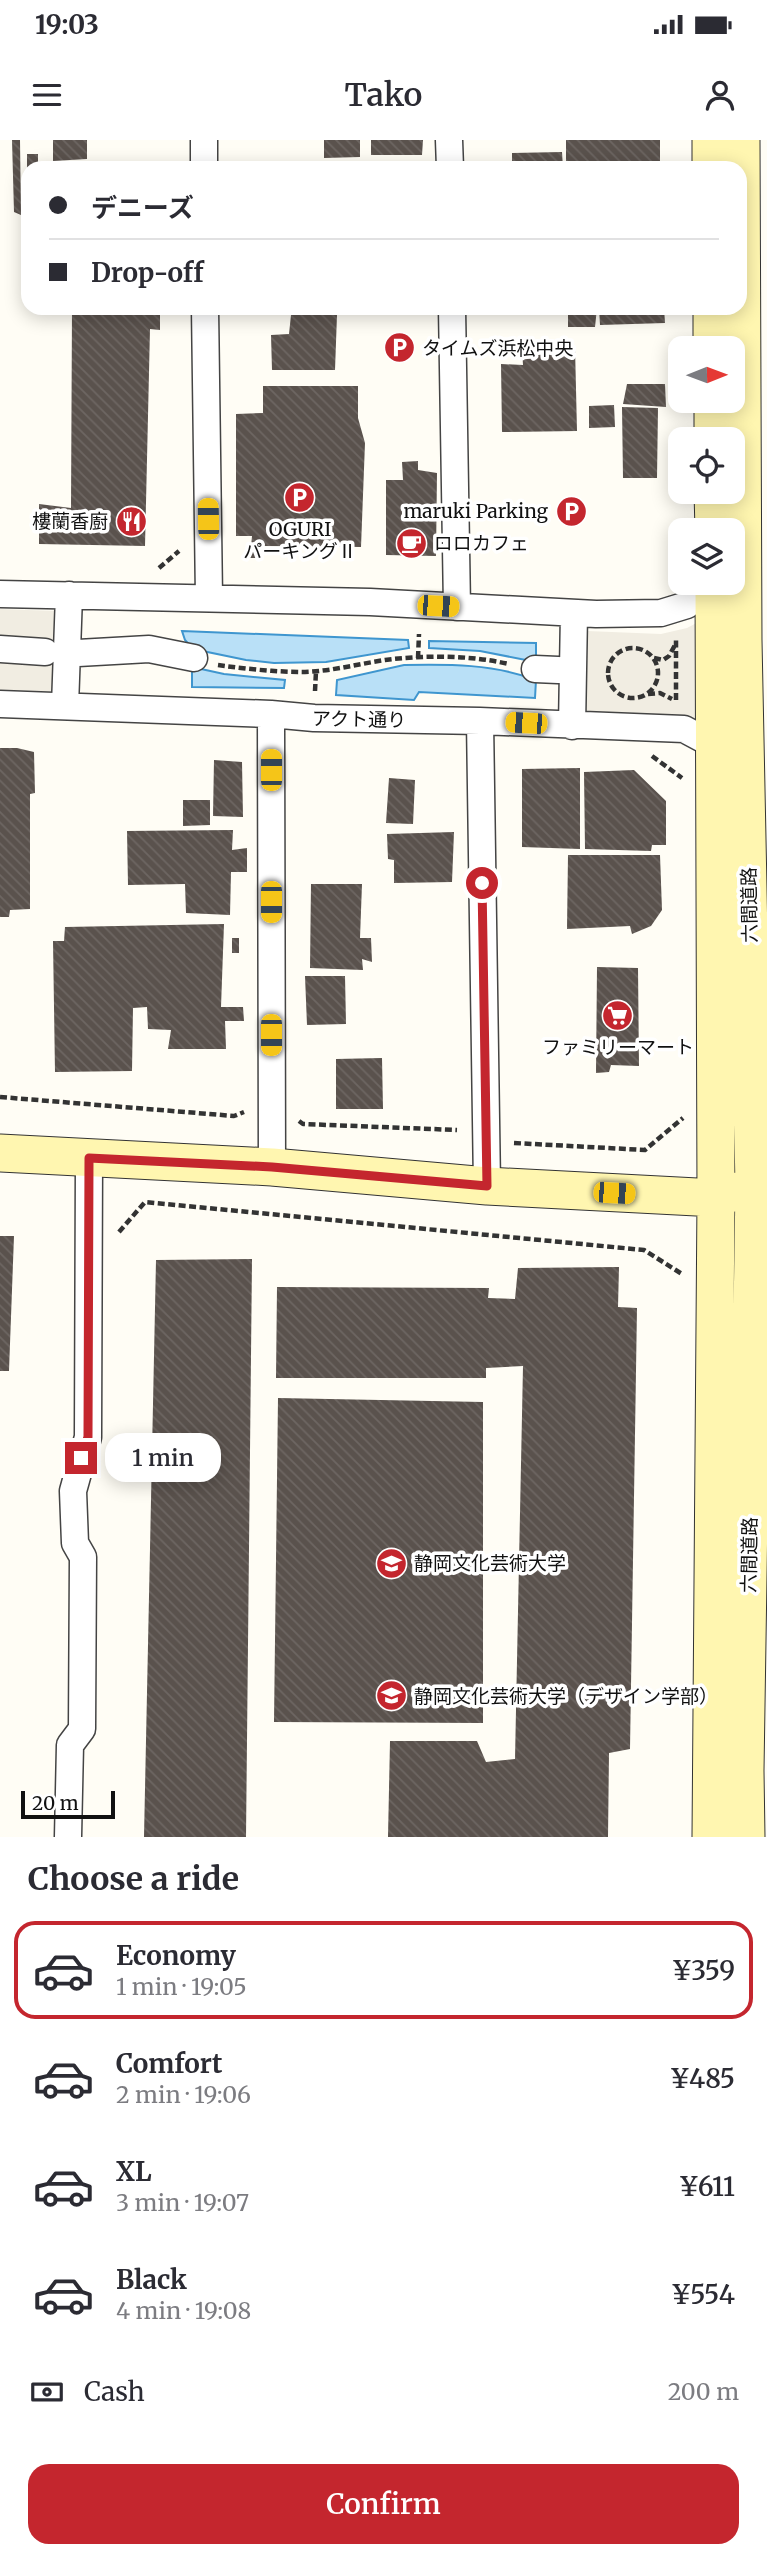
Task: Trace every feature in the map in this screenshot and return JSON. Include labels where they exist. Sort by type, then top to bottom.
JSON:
[{"type":"street","points":[[204,140],[204,161]]},
{"type":"street","points":[[449,140],[450,161]]},
{"type":"street","points":[[711,140],[711,161]]},
{"type":"street","name":"六間道路","points":[[740,140],[740,161]]},
{"type":"street","points":[[205,315],[209,598]]},
{"type":"street","points":[[452,315],[457,607]]},
{"type":"street","points":[[712,315],[712,336]]},
{"type":"street","name":"六間道路","points":[[741,315],[743,626],[757,804],[760,1186],[756,1773],[747,1837]]},
{"type":"street","points":[[0,594],[209,598],[574,613],[661,613],[687,605],[696,595]]},
{"type":"street","points":[[65,705],[69,595]]},
{"type":"street","name":"六間道路","points":[[711,1837],[716,1198],[714,595]]},
{"type":"street","points":[[572,726],[574,613]]},
{"type":"street","points":[[0,649],[45,652]]},
{"type":"street","points":[[78,653],[149,649],[194,658]]},
{"type":"street","name":"アクト通り","points":[[0,704],[314,718],[684,729],[714,745]]},
{"type":"street","points":[[271,714],[272,1167]]},
{"type":"street","points":[[480,721],[487,1186]]},
{"type":"street","points":[[0,1153],[272,1167],[487,1186],[716,1198],[760,1186]]},
{"type":"street","points":[[68,1837],[70,1745],[82,1729],[83,1557],[75,1543],[73,1491],[88,1437],[89,1158]]},
{"type":"path","points":[[158,570],[185,546]]},
{"type":"path","points":[[418,658],[419,626]]},
{"type":"path","points":[[676,630],[676,709]]},
{"type":"path","points":[[653,657],[658,673],[653,689],[640,698],[623,697],[616,692],[608,678],[608,669],[616,655],[631,648],[663,660],[669,656],[677,640]]},
{"type":"path","points":[[194,658],[220,665],[276,671],[316,671],[418,658],[480,659],[546,670]]},
{"type":"path","points":[[315,701],[316,671]]},
{"type":"path","points":[[651,756],[685,779]]},
{"type":"path","points":[[0,1097],[234,1116],[254,1107]]},
{"type":"path","points":[[509,1143],[645,1150],[688,1114]]},
{"type":"path","points":[[291,1116],[303,1124],[461,1130]]},
{"type":"path","points":[[112,1240],[145,1202],[644,1250]]},
{"type":"shaded area","points":[[0,609],[55,611],[52,694],[0,692]]},
{"type":"shaded area","points":[[704,619],[707,727],[583,715],[587,631],[661,634],[687,628]]},
{"type":"water","points":[[182,631],[408,640],[409,648],[326,662],[274,663],[193,649],[185,640]]},
{"type":"water","points":[[429,641],[536,643],[536,662],[480,651],[429,648]]},
{"type":"water","points":[[404,665],[471,666],[520,675],[536,680],[535,698],[419,692],[414,700],[336,695],[337,680]]},
{"type":"water","points":[[192,667],[224,674],[285,680],[284,688],[192,687]]},
{"type":"building","points":[[12,140],[20,140],[21,215],[14,212]]},
{"type":"building","points":[[53,140],[87,140],[87,159],[53,161]]},
{"type":"building","points":[[324,140],[360,140],[360,157],[324,158]]},
{"type":"building","points":[[371,140],[423,140],[422,155],[371,155]]},
{"type":"building","points":[[566,140],[660,140],[660,161],[566,161]]},
{"type":"building","points":[[562,152],[563,161],[512,161],[512,153]]},
{"type":"building","points":[[27,154],[38,154],[38,161],[27,161]]},
{"type":"building","points":[[72,315],[160,315],[160,330],[150,329],[145,546],[39,544],[39,504],[71,508]]},
{"type":"building","points":[[291,315],[337,315],[335,370],[272,370],[271,335],[289,334]]},
{"type":"building","points":[[568,315],[596,315],[595,327],[568,327]]},
{"type":"building","points":[[599,315],[664,315],[665,323],[600,325]]},
{"type":"building","points":[[575,347],[577,431],[502,432],[501,364],[523,365],[522,349]]},
{"type":"building","points":[[627,384],[665,384],[666,407],[623,404]]},
{"type":"building","name":"OGURI パーキングⅡ","points":[[263,386],[358,386],[358,418],[365,443],[361,547],[263,546],[263,558],[250,558],[252,536],[236,536],[236,414],[263,413]]},
{"type":"building","points":[[614,405],[615,427],[589,428],[589,406]]},
{"type":"building","points":[[622,407],[658,408],[657,478],[623,478]]},
{"type":"building","points":[[418,461],[418,470],[437,473],[436,556],[386,555],[386,480],[403,480],[402,462]]},
{"type":"building","points":[[0,748],[34,752],[35,793],[30,794],[30,909],[10,910],[9,917],[0,917]]},
{"type":"building","points":[[214,760],[242,762],[243,817],[213,816]]},
{"type":"building","points":[[580,768],[580,849],[522,847],[522,769]]},
{"type":"building","points":[[634,770],[666,801],[666,845],[652,845],[651,851],[585,849],[584,772]]},
{"type":"building","points":[[389,778],[415,780],[413,824],[386,823]]},
{"type":"building","points":[[183,800],[210,800],[210,825],[183,826]]},
{"type":"building","points":[[233,830],[232,850],[247,848],[247,872],[231,872],[230,915],[186,913],[185,884],[128,885],[127,831]]},
{"type":"building","points":[[454,832],[452,882],[394,883],[394,860],[388,859],[387,834]]},
{"type":"building","points":[[568,855],[660,855],[662,910],[651,926],[632,934],[630,926],[567,929]]},
{"type":"building","points":[[311,884],[362,884],[360,938],[371,938],[372,962],[362,959],[363,970],[310,968]]},
{"type":"building","points":[[224,924],[221,1007],[243,1007],[244,1021],[225,1021],[226,1049],[168,1049],[171,1030],[148,1029],[147,1007],[133,1008],[132,1071],[55,1072],[53,941],[64,941],[65,927]]},
{"type":"building","points":[[232,938],[239,938],[239,953],[232,953]]},
{"type":"building","points":[[597,967],[638,968],[639,1066],[611,1065],[609,1072],[596,1073]]},
{"type":"building","points":[[305,976],[345,976],[346,1024],[307,1025]]},
{"type":"building","points":[[382,1058],[383,1109],[336,1109],[336,1059]]},
{"type":"building","points":[[0,1236],[14,1236],[9,1371],[0,1371]]},
{"type":"building","points":[[252,1259],[246,1837],[144,1837],[156,1260]]},
{"type":"building","points":[[619,1267],[618,1307],[637,1308],[630,1749],[609,1753],[608,1837],[388,1837],[390,1741],[477,1741],[486,1762],[515,1759],[523,1366],[486,1368],[486,1378],[276,1378],[277,1287],[489,1288],[488,1298],[515,1299],[518,1268]]},
{"type":"building","points":[[278,1398],[483,1402],[483,1723],[274,1722]]},
{"type":"place","name":"タイムズ浜松中央","points":[[399,348]]},
{"type":"place","name":"OGURI パーキングⅡ","points":[[300,498]]},
{"type":"place","name":"maruki Parking","points":[[571,511]]},
{"type":"place","name":"樓蘭香廚","points":[[131,521]]},
{"type":"place","name":"ロロカフェ","points":[[411,543]]},
{"type":"place","name":"ファミリーマート","points":[[618,1016]]},
{"type":"place","name":"静岡文化芸術大学","points":[[391,1563]]},
{"type":"place","name":"静岡文化芸術大学（デザイン学部）","points":[[391,1696]]},
{"type":"route","points":[[81,1458],[88,1437],[89,1158],[272,1167],[487,1186],[482,883]]}]
